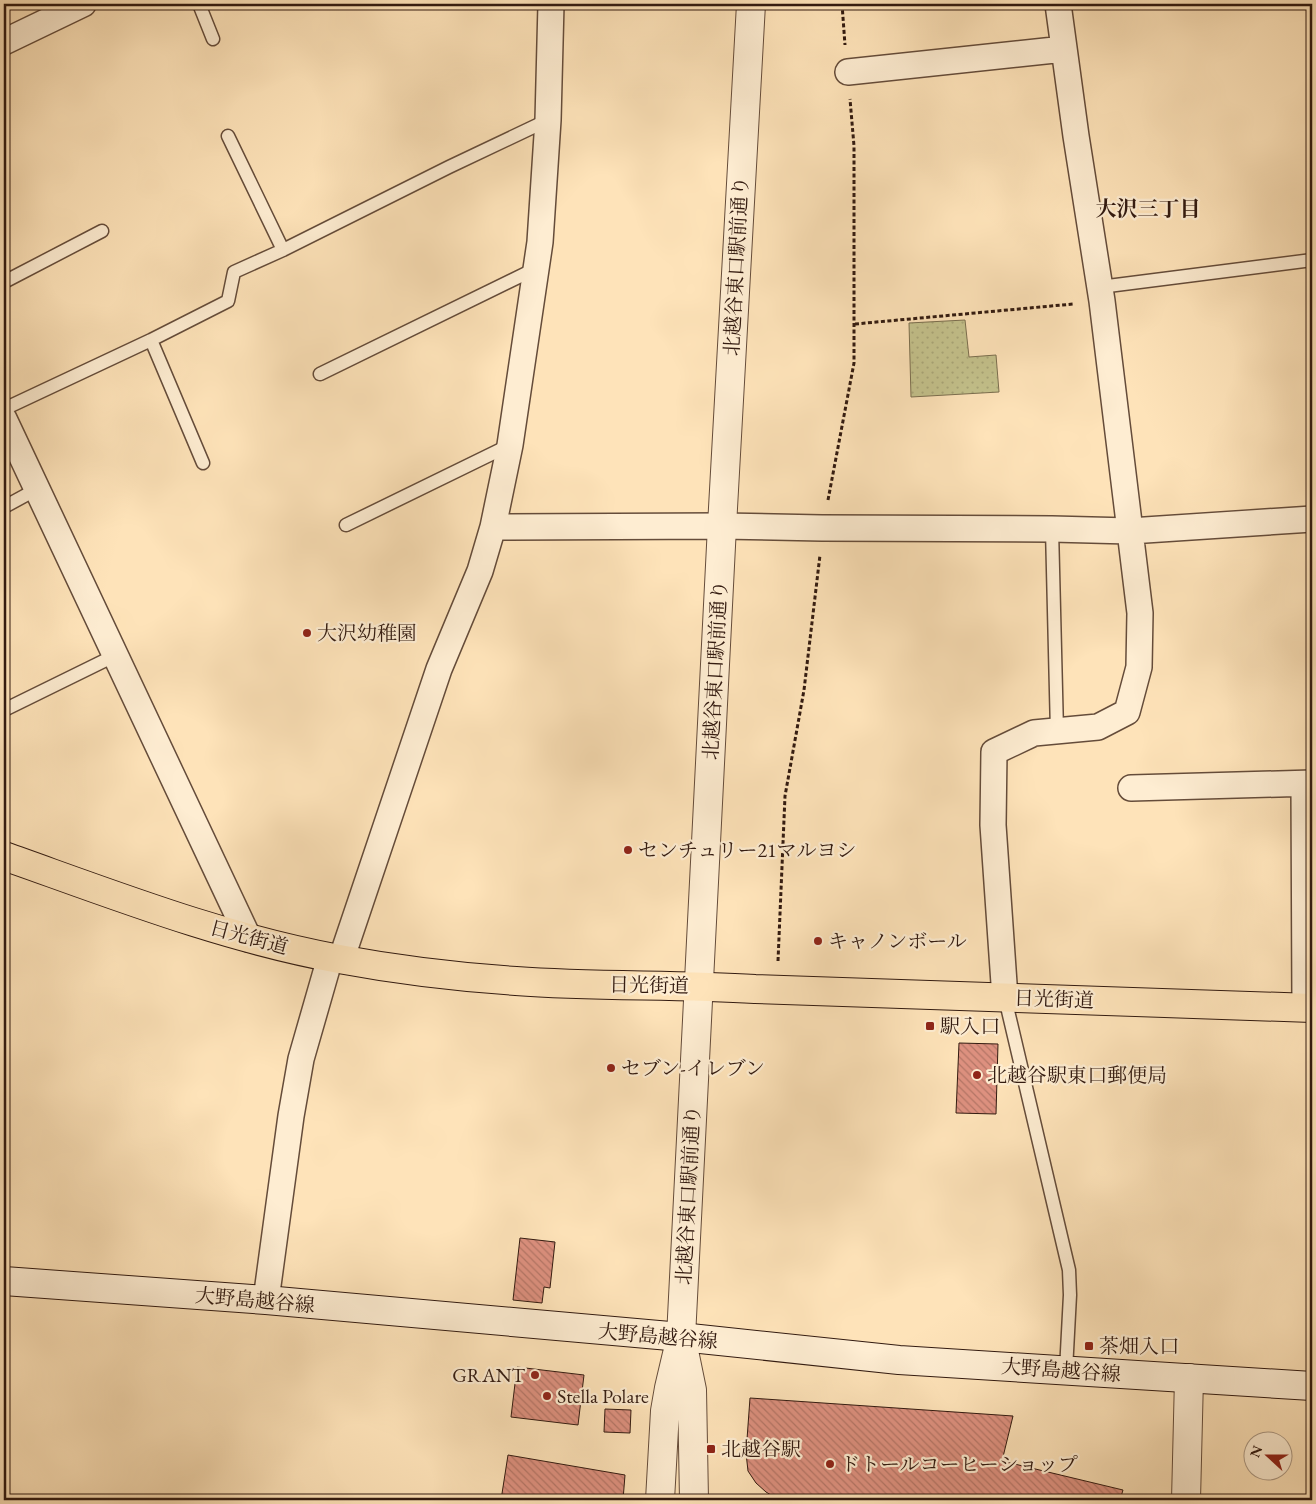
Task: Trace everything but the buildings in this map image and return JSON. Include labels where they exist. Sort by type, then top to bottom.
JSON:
[{"type":"main road","name":"日光街道","points":[[4,856],[165,913],[249,939],[336,959],[437,974],[517,982],[699,986],[755,990],[1309,1008]]},
{"type":"street","points":[[4,42],[83,4]]},
{"type":"street","points":[[266,1300],[291,1116],[301,1059],[439,669],[480,571],[493,527],[510,444],[540,242],[548,120],[551,4]]},
{"type":"street","name":"北越谷東口駅前通り","points":[[681,1337],[722,526],[751,4]]},
{"type":"street","points":[[1006,998],[993,825],[994,752],[1034,733],[1098,727],[1127,712],[1139,667],[1140,613],[1130,531],[1101,294],[1058,4]]},
{"type":"street","points":[[848,72],[1064,49]]},
{"type":"street","points":[[4,419],[249,939]]},
{"type":"street","points":[[493,527],[722,526],[1130,531],[1312,519]]},
{"type":"street","points":[[1132,788],[1308,783],[1309,1008]]},
{"type":"street","name":"大野島越谷線","points":[[4,1281],[266,1300],[681,1337],[899,1360],[1312,1386]]},
{"type":"street","points":[[660,1500],[666,1411],[669,1388],[681,1337]]},
{"type":"street","points":[[681,1337],[692,1390],[694,1500]]},
{"type":"street","points":[[1186,1500],[1189,1378]]},
{"type":"lane","points":[[199,4],[213,38]]},
{"type":"lane","points":[[4,409],[151,340],[228,301],[234,272],[283,250],[449,166],[548,120]]},
{"type":"lane","points":[[228,136],[283,250]]},
{"type":"lane","points":[[4,282],[102,231]]},
{"type":"lane","points":[[1101,294],[1312,260]]},
{"type":"lane","points":[[320,374],[537,268]]},
{"type":"lane","points":[[151,340],[203,463]]},
{"type":"lane","points":[[346,524],[510,444]]},
{"type":"lane","points":[[4,507],[37,489]]},
{"type":"lane","points":[[1052,529],[1057,732]]},
{"type":"lane","points":[[4,710],[116,655]]},
{"type":"lane","points":[[1006,998],[1068,1270],[1070,1295],[1066,1370]]},
{"type":"path","points":[[778,962],[785,796],[804,690],[822,528],[854,363],[854,146],[842,4]]},
{"type":"path","points":[[855,324],[1101,294]]},
{"type":"shaded area","points":[[965,320],[969,357],[996,355],[999,392],[911,397],[909,323]]},
{"type":"place","name":"大沢幼稚園","points":[[307,633]]},
{"type":"place","name":"センチュリー21マルヨシ","points":[[628,850]]},
{"type":"place","name":"キャノンボール","points":[[818,941]]},
{"type":"place","name":"駅入口","points":[[930,1026]]},
{"type":"place","name":"セブン-イレブン","points":[[611,1068]]},
{"type":"place","name":"北越谷駅東口郵便局","points":[[977,1075]]},
{"type":"place","name":"茶畑入口","points":[[1089,1346]]},
{"type":"place","name":"GRANT","points":[[535,1375]]},
{"type":"place","name":"Stella Polare","points":[[547,1396]]},
{"type":"place","name":"北越谷駅","points":[[711,1449]]},
{"type":"place","name":"ドトールコーヒーショップ","points":[[830,1464]]},
{"type":"district","name":"大沢三丁目","points":[[1148,208]]}]
